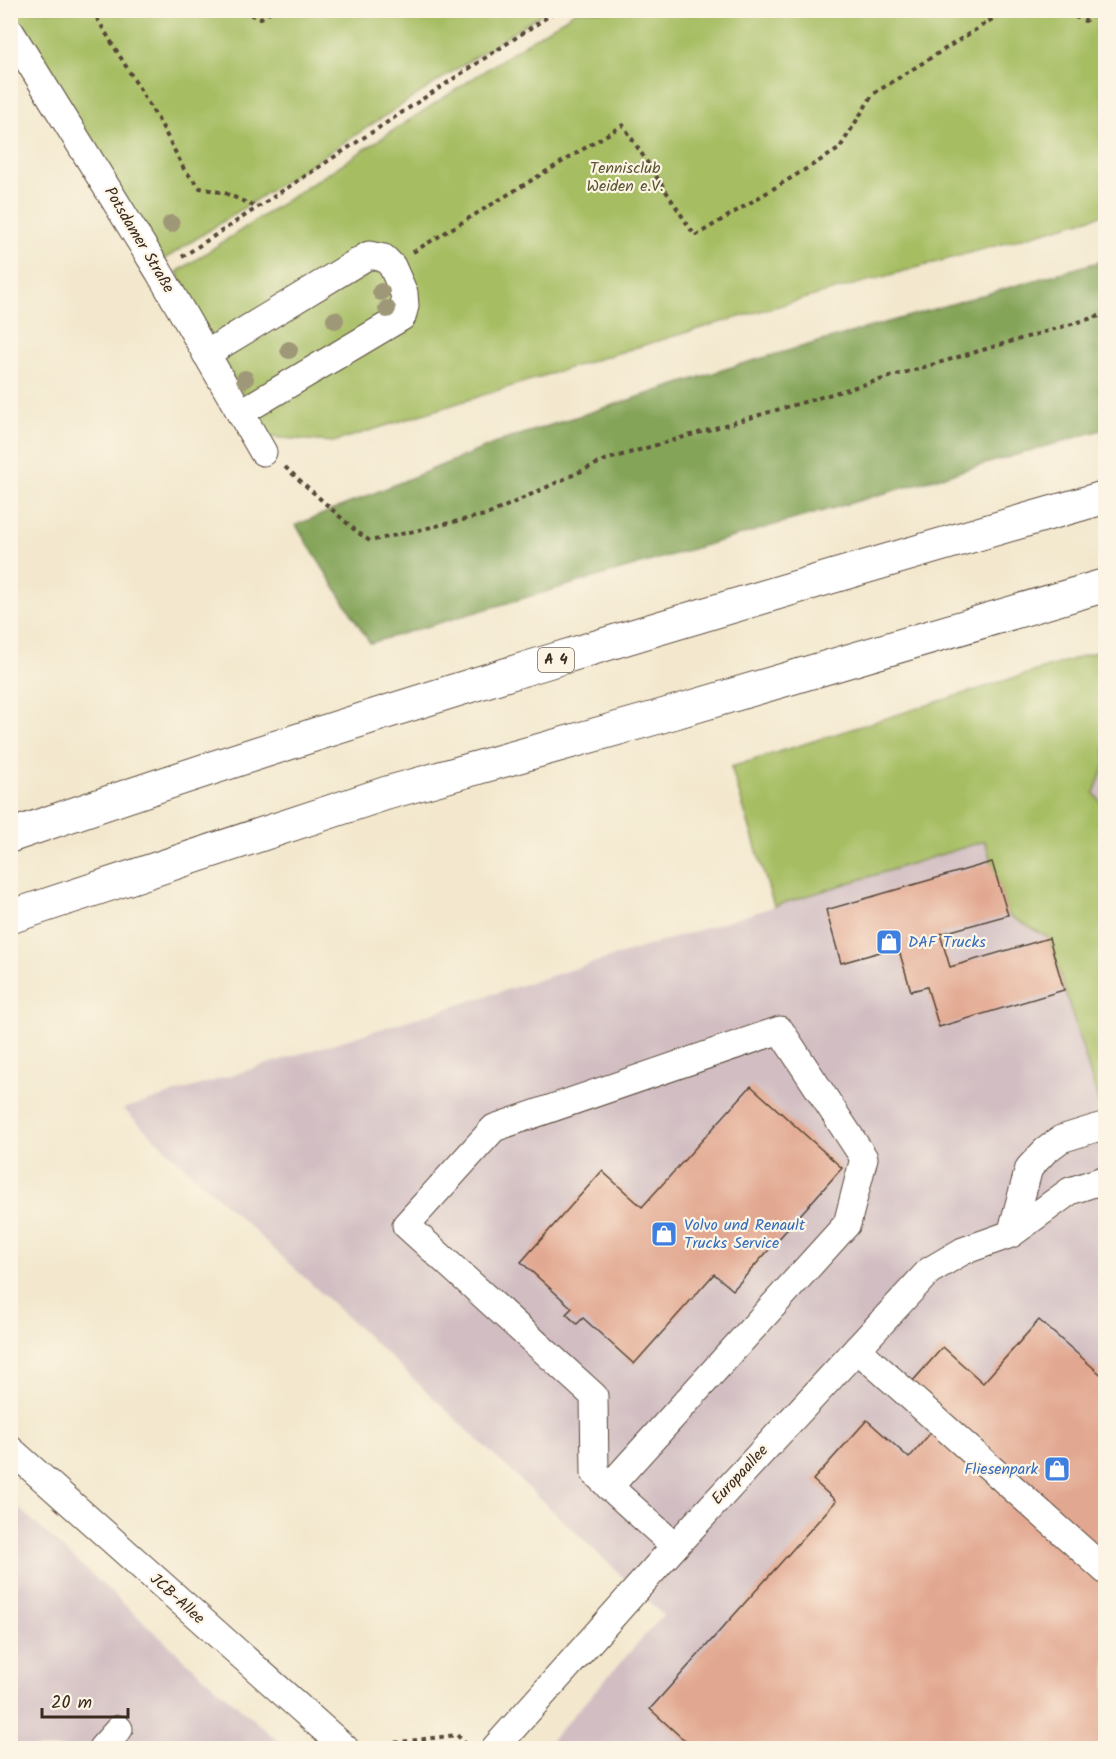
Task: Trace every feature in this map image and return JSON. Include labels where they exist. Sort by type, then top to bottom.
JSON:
[{"type":"highway","name":"A 4","points":[[10,836],[463,688],[814,581],[1106,497]]},
{"type":"highway","points":[[10,917],[387,793],[656,718],[1106,585]]},
{"type":"street","name":"Potsdamer Straße","points":[[10,31],[159,272],[263,452]]},
{"type":"street","points":[[206,354],[369,255],[384,258],[392,266],[404,292],[405,306],[402,317],[240,413]]},
{"type":"street","points":[[609,1487],[847,1224],[864,1158],[780,1030],[494,1128],[406,1225],[594,1396],[595,1473],[609,1487],[675,1546]]},
{"type":"street","points":[[1011,1234],[1029,1168],[1045,1151],[1061,1139],[1106,1125]]},
{"type":"street","name":"Europaallee","points":[[495,1749],[675,1546],[929,1271],[963,1251],[1011,1234],[1070,1191],[1106,1179]]},
{"type":"street","points":[[857,1349],[1106,1571]]},
{"type":"street","name":"JCB-Allee","points":[[10,1449],[345,1749]]},
{"type":"path","points":[[92,10],[157,117],[184,169],[200,188],[225,193],[256,207]]},
{"type":"path","points":[[233,10],[261,18],[273,10]]},
{"type":"path","points":[[159,272],[558,10]]},
{"type":"path","points":[[415,251],[623,124],[695,236],[839,149],[873,94],[1007,10]]},
{"type":"path","points":[[1058,10],[1085,21],[1102,10]]},
{"type":"path","points":[[263,452],[279,460],[370,541],[489,514],[604,460],[1106,315]]},
{"type":"path","points":[[378,1749],[384,1744],[457,1735],[470,1749]]},
{"type":"shaded area","points":[[1105,764],[1105,1748],[544,1748],[663,1615],[123,1109],[985,841],[1094,793]]},
{"type":"shaded area","points":[[10,1500],[185,1660],[286,1748],[11,1748]]},
{"type":"green space","points":[[12,11],[546,11],[162,261]]},
{"type":"green space","name":"Tennisclub Weiden e.V.","points":[[576,11],[1105,11],[1105,214],[658,341],[333,442],[269,437],[196,317],[177,272]]},
{"type":"green space","points":[[1105,260],[1105,429],[370,643],[296,525],[501,441],[738,365]]},
{"type":"green space","points":[[1105,649],[1105,764],[1094,793],[1106,810],[1105,1112],[1102,1113],[1049,938],[1008,915],[985,841],[774,906],[731,767]]},
{"type":"building","name":"DAF Trucks","points":[[992,862],[1008,915],[940,934],[950,967],[1049,938],[1064,990],[939,1027],[927,987],[911,991],[898,947],[841,963],[826,910]]},
{"type":"building","name":"Volvo und Renault Trucks Service","points":[[751,1086],[842,1168],[733,1290],[714,1274],[634,1364],[583,1318],[577,1324],[566,1314],[572,1308],[521,1262],[602,1171],[642,1207]]},
{"type":"building","name":"Fliesenpark","points":[[1039,1320],[1106,1379],[1106,1555],[911,1383],[943,1347],[983,1383]]},
{"type":"building","points":[[867,1420],[909,1458],[933,1430],[1106,1585],[1106,1748],[693,1748],[650,1709],[836,1501],[813,1480]]},
{"type":"place","name":"DAF Trucks","points":[[889,942]]},
{"type":"place","name":"Volvo und Renault Trucks Service","points":[[664,1234]]},
{"type":"place","name":"Fliesenpark","points":[[1057,1469]]}]
